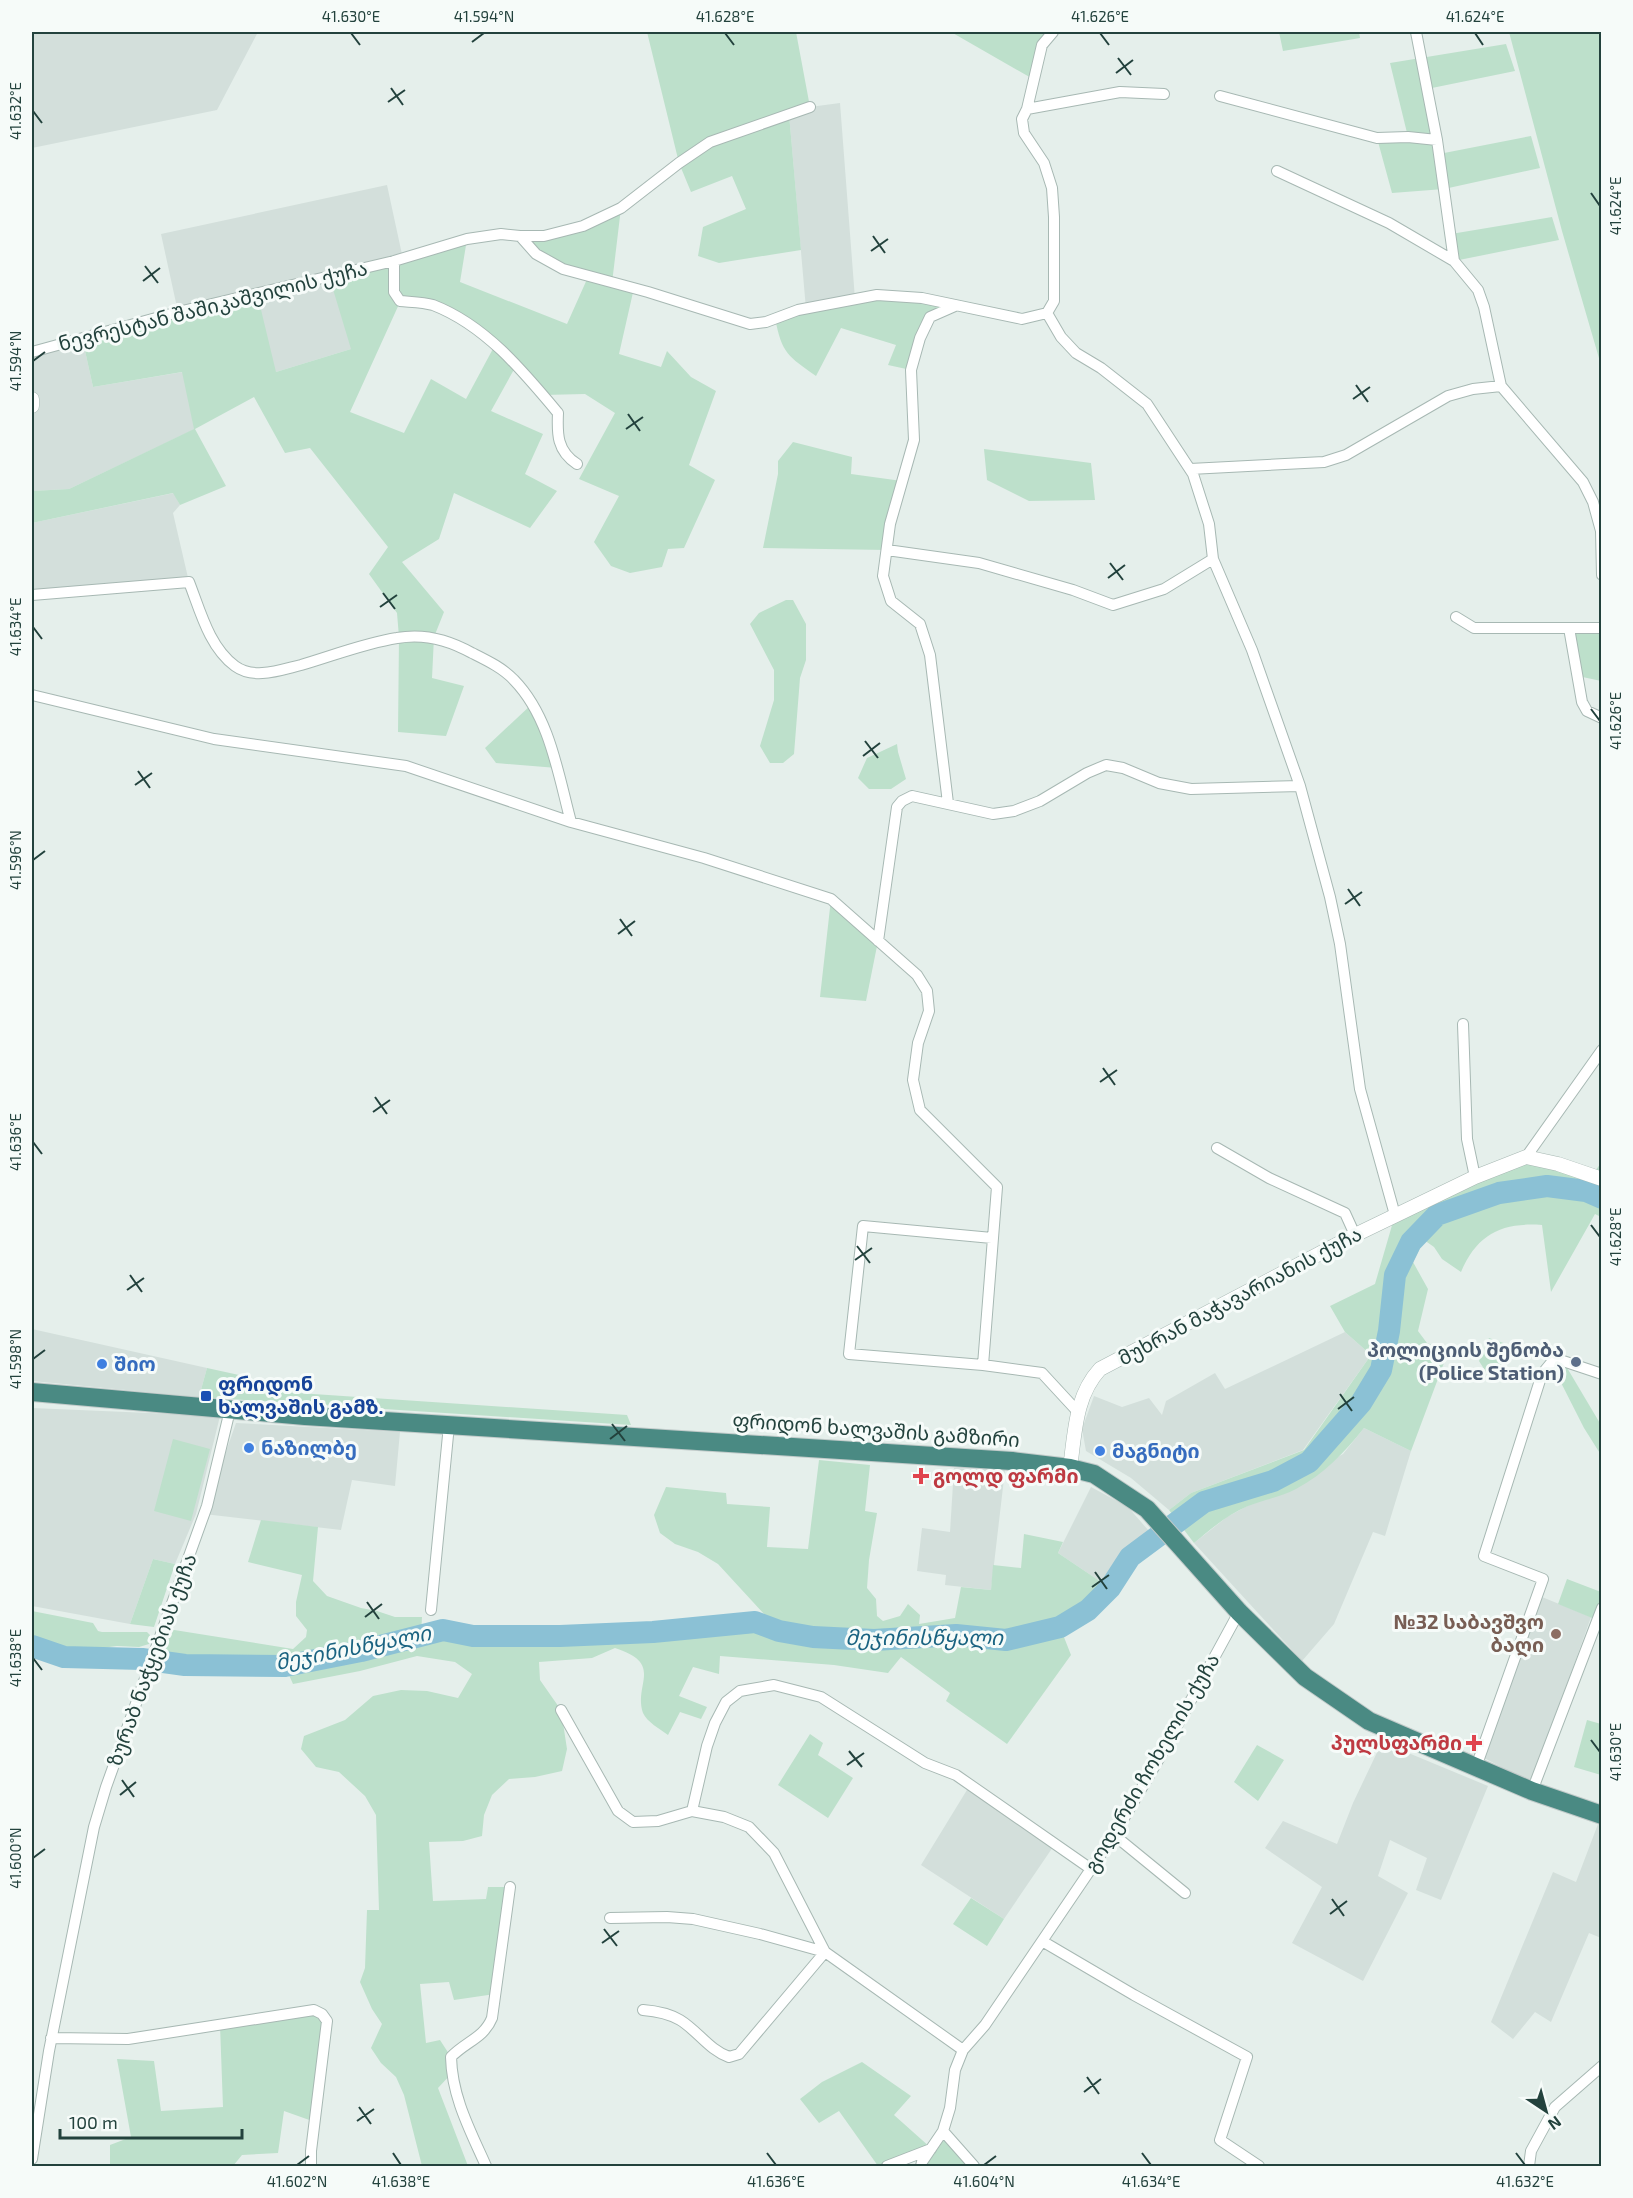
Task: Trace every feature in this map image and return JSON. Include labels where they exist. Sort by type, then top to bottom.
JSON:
[{"type":"highway","name":"ფრიდონ ხალვაშის გამზირი","points":[[32,1392],[230,1410],[1012,1461],[1070,1467],[1094,1474],[1147,1509],[1239,1612],[1305,1677],[1336,1700],[1369,1721],[1532,1791],[1602,1815]]},
{"type":"street","points":[[520,236],[537,254],[563,268],[750,324],[766,322],[798,310],[877,295],[922,298],[1022,319],[1047,313],[1054,301],[1052,188],[1044,163],[1024,133],[1022,119],[1027,109],[1042,45],[1053,32]]},
{"type":"street","points":[[1416,32],[1437,140],[1454,261]]},
{"type":"street","points":[[1027,109],[1120,93],[1164,94]]},
{"type":"street","points":[[1220,96],[1377,138],[1408,137],[1437,140]]},
{"type":"street","name":"ნევრესტან შაშიკაშვილის ქუჩა","points":[[32,352],[178,312],[394,261],[467,239],[501,234],[544,236],[583,226],[621,208],[710,142],[810,107]]},
{"type":"street","points":[[1277,171],[1389,223],[1454,261],[1478,290],[1502,386],[1583,482],[1593,502],[1601,531],[1602,575]]},
{"type":"street","name":"ნევრესტან შაშიკაშვილის ქუჩა","points":[[394,261],[394,292],[400,302],[431,304],[461,319],[517,364],[558,413],[557,438],[567,458],[577,464]]},
{"type":"street","points":[[948,803],[930,656],[920,624],[891,601],[883,576],[890,524],[914,440],[911,370],[920,338],[930,317],[955,306]]},
{"type":"street","points":[[1047,313],[1061,337],[1076,353],[1101,368],[1147,404],[1190,469],[1209,524],[1212,559],[1252,650],[1300,786],[1340,944],[1360,1089],[1395,1215]]},
{"type":"street","points":[[1190,469],[1324,462],[1346,455],[1448,396],[1473,389],[1502,386]]},
{"type":"street","points":[[32,399],[32,406]]},
{"type":"street","points":[[887,550],[980,563],[1074,590],[1113,605],[1164,589],[1212,559]]},
{"type":"street","points":[[32,595],[189,582],[208,631],[219,649],[234,665],[252,673],[277,671],[399,637],[434,637],[460,646],[491,663],[513,679],[532,704],[547,734],[571,822]]},
{"type":"street","points":[[1456,617],[1474,628],[1602,628]]},
{"type":"street","points":[[1569,628],[1582,702],[1587,711],[1602,718]]},
{"type":"street","points":[[32,695],[214,739],[406,766],[571,822],[704,858],[831,899],[917,975],[927,991],[929,1011],[918,1043],[913,1080],[920,1110],[997,1187],[983,1365]]},
{"type":"street","points":[[878,941],[897,807],[902,801],[912,796],[993,814],[1014,811],[1040,801],[1087,773],[1106,765],[1123,768],[1159,783],[1191,789],[1300,786]]},
{"type":"street","points":[[1463,1024],[1467,1139],[1475,1177]]},
{"type":"street","points":[[1602,1050],[1526,1158],[1558,1164],[1602,1179]]},
{"type":"street","points":[[1217,1148],[1269,1178],[1345,1214],[1355,1235]]},
{"type":"street","name":"მუხრან მაჭავარიანის ქუჩა","points":[[1070,1467],[1078,1412],[1089,1381],[1100,1369],[1395,1215],[1475,1177],[1526,1158]]},
{"type":"street","points":[[992,1238],[863,1226],[849,1354],[983,1365],[1042,1373],[1078,1412]]},
{"type":"street","points":[[1476,1767],[1544,1579],[1484,1556],[1542,1374],[1551,1363],[1561,1357],[1602,1374]]},
{"type":"street","name":"ზურაბ ნაჭყებიას ქუჩა","points":[[32,2159],[51,2038],[94,1827],[106,1787],[207,1506],[230,1410]]},
{"type":"street","points":[[430,1610],[449,1425]]},
{"type":"street","points":[[1532,1791],[1602,1608]]},
{"type":"street","name":"გოდერძი ჩოხელის ქუჩა","points":[[921,2166],[943,2131],[950,2108],[955,2070],[963,2050],[985,2025],[1114,1835],[1160,1757],[1239,1612]]},
{"type":"street","points":[[692,1811],[707,1746],[726,1702],[740,1691],[774,1685],[821,1697],[925,1763],[956,1775],[1091,1869]]},
{"type":"street","points":[[561,1710],[618,1811],[633,1822],[658,1821],[692,1811],[724,1817],[749,1827],[774,1853],[825,1952]]},
{"type":"street","points":[[1114,1835],[1185,1893]]},
{"type":"street","points":[[486,2166],[457,2101],[451,2056],[460,2047],[488,2030],[492,2018],[510,1887]]},
{"type":"street","points":[[610,1918],[693,1919],[825,1952],[963,2050]]},
{"type":"street","points":[[1041,1941],[1247,2057],[1220,2140],[1259,2166]]},
{"type":"street","points":[[643,2010],[660,2011],[680,2020],[717,2053],[729,2057],[739,2054],[825,1952]]},
{"type":"street","points":[[51,2038],[128,2038],[314,2010],[322,2014],[327,2021],[311,2166]]},
{"type":"street","points":[[1529,2166],[1531,2151],[1555,2107],[1600,2068]]},
{"type":"street","points":[[943,2131],[974,2166]]},
{"type":"street","points":[[887,2166],[931,2148]]},
{"type":"shaded area","points":[[32,32],[258,32],[217,110],[32,148]]},
{"type":"shaded area","points":[[840,103],[855,299],[806,309],[789,114],[810,107]]},
{"type":"shaded area","points":[[387,185],[403,259],[351,349],[276,372],[178,312],[161,234]]},
{"type":"shaded area","points":[[82,337],[93,387],[183,372],[195,429],[69,489],[32,491],[32,352]]},
{"type":"shaded area","points":[[174,493],[180,505],[173,513],[189,582],[32,595],[32,523]]},
{"type":"shaded area","points":[[32,1329],[207,1368],[199,1397],[32,1381]]},
{"type":"shaded area","points":[[1345,1332],[1371,1355],[1303,1450],[1191,1493],[1169,1510],[1131,1478],[1086,1451],[1082,1429],[1094,1396],[1122,1407],[1149,1398],[1162,1415],[1166,1401],[1215,1373],[1225,1389]]},
{"type":"shaded area","points":[[32,1408],[220,1416],[196,1514],[175,1564],[153,1559],[130,1624],[32,1606]]},
{"type":"shaded area","points":[[236,1423],[400,1432],[395,1486],[352,1480],[341,1530],[204,1514]]},
{"type":"shaded area","points":[[1364,1428],[1411,1451],[1385,1536],[1373,1532],[1334,1624],[1302,1661],[1194,1543],[1227,1517],[1343,1454]]},
{"type":"shaded area","points":[[954,1468],[1005,1470],[991,1590],[945,1585],[946,1575],[917,1571],[922,1528],[950,1532]]},
{"type":"shaded area","points":[[1091,1487],[1128,1507],[1155,1538],[1130,1557],[1110,1588],[1058,1553]]},
{"type":"shaded area","points":[[1542,1597],[1591,1617],[1532,1783],[1484,1758]]},
{"type":"shaded area","points":[[1382,1742],[1488,1786],[1441,1900],[1416,1890],[1427,1858],[1390,1840],[1378,1876],[1408,1893],[1363,1981],[1292,1943],[1322,1887],[1265,1848],[1283,1821],[1337,1844],[1353,1803]]},
{"type":"shaded area","points":[[970,1785],[1055,1844],[1004,1919],[921,1865]]},
{"type":"shaded area","points":[[1598,1824],[1602,1826],[1601,1938],[1589,1933],[1551,2022],[1535,2012],[1513,2039],[1491,2022],[1553,1872],[1576,1882]]},
{"type":"green space","points":[[647,32],[796,32],[810,107],[789,114],[801,250],[719,263],[698,256],[703,227],[746,209],[732,176],[691,192],[679,163]]},
{"type":"green space","points":[[951,32],[1053,32],[1033,79]]},
{"type":"green space","points":[[1279,32],[1359,32],[1360,38],[1283,51]]},
{"type":"green space","points":[[1509,32],[1601,32],[1601,365],[1562,231]]},
{"type":"green space","points":[[1506,44],[1515,71],[1427,89],[1439,154],[1531,136],[1540,168],[1444,189],[1392,193],[1377,138],[1408,137],[1390,63]]},
{"type":"green space","points":[[621,208],[612,283],[634,288],[619,354],[661,367],[667,351],[691,377],[716,391],[689,465],[715,480],[684,548],[668,549],[662,567],[630,573],[611,566],[594,542],[619,496],[579,479],[615,413],[585,394],[543,395],[517,364],[491,411],[543,434],[525,474],[557,491],[530,528],[454,493],[439,539],[402,562],[444,612],[434,637],[432,678],[464,686],[446,736],[398,732],[397,613],[369,574],[388,547],[310,448],[285,453],[254,397],[195,429],[226,486],[180,505],[173,493],[32,523],[32,491],[69,489],[194,429],[182,372],[93,387],[82,337],[257,293],[276,372],[351,349],[329,276],[467,239],[460,282],[567,324],[588,277],[563,269],[520,236],[544,236]],"holes":[[[400,302],[431,304],[495,345],[466,399],[431,379],[404,433],[350,412]]]},
{"type":"green space","points":[[1552,217],[1559,240],[1454,261],[1451,234]]},
{"type":"green space","points":[[877,295],[943,304],[930,317],[911,370],[888,365],[896,345],[841,328],[816,376],[793,358],[784,347],[775,318]]},
{"type":"green space","points":[[793,442],[852,457],[851,474],[902,481],[887,550],[763,548],[778,474],[778,461]]},
{"type":"green space","points":[[984,449],[1091,463],[1095,500],[1029,501],[987,480]]},
{"type":"green space","points":[[786,600],[793,600],[806,624],[806,660],[800,678],[794,754],[783,763],[770,763],[760,746],[774,700],[774,670],[750,624],[759,613]]},
{"type":"green space","points":[[1569,628],[1601,628],[1601,681],[1578,676]]},
{"type":"green space","points":[[532,704],[557,768],[496,763],[485,748]]},
{"type":"green space","points":[[897,744],[906,779],[891,789],[869,789],[858,778],[867,758]]},
{"type":"green space","points":[[831,899],[878,941],[866,1001],[820,997]]},
{"type":"green space","points":[[1526,1157],[1592,1175],[1601,1163],[1601,1217],[1595,1214],[1551,1292],[1542,1225],[1515,1226],[1492,1233],[1475,1248],[1461,1272],[1442,1259],[1434,1247],[1424,1240],[1413,1262],[1428,1289],[1418,1331],[1427,1343],[1448,1352],[1411,1451],[1364,1428],[1349,1446],[1316,1477],[1296,1489],[1240,1510],[1194,1543],[1169,1510],[1191,1493],[1304,1450],[1371,1355],[1345,1332],[1330,1306],[1375,1284],[1395,1215]]},
{"type":"green space","points":[[1489,1338],[1512,1346],[1497,1380],[1486,1372],[1479,1361]]},
{"type":"green space","points":[[1563,1361],[1601,1425],[1601,1455],[1584,1428],[1551,1363]]},
{"type":"green space","points":[[207,1368],[239,1375],[239,1389],[627,1415],[631,1425],[199,1397]]},
{"type":"green space","points":[[173,1439],[210,1449],[191,1521],[154,1511]]},
{"type":"green space","points":[[819,1460],[870,1465],[865,1511],[877,1513],[867,1588],[876,1599],[877,1616],[883,1621],[900,1616],[908,1604],[920,1615],[919,1624],[955,1618],[961,1587],[991,1590],[993,1565],[1021,1568],[1024,1534],[1063,1542],[1058,1553],[1110,1588],[1088,1610],[1060,1627],[1071,1655],[1007,1744],[946,1701],[950,1693],[901,1657],[888,1673],[834,1665],[720,1656],[719,1674],[693,1667],[679,1696],[707,1707],[701,1719],[680,1712],[668,1735],[643,1713],[641,1693],[643,1668],[639,1661],[630,1654],[615,1648],[592,1658],[539,1662],[540,1680],[561,1710],[567,1749],[562,1771],[535,1777],[509,1779],[492,1795],[484,1815],[482,1836],[463,1841],[429,1842],[433,1901],[486,1899],[488,1887],[510,1887],[495,1994],[454,2000],[449,1982],[420,1984],[426,2043],[440,2040],[451,2057],[452,2073],[438,2088],[468,2166],[422,2166],[404,2095],[396,2077],[381,2063],[371,2048],[382,2024],[372,2009],[360,1982],[365,1968],[367,1910],[379,1910],[376,1815],[365,1796],[339,1772],[316,1767],[301,1749],[304,1736],[345,1720],[373,1696],[401,1690],[427,1691],[458,1698],[472,1674],[455,1662],[417,1656],[360,1671],[293,1684],[285,1666],[287,1660],[160,1654],[168,1629],[293,1649],[306,1637],[307,1630],[296,1616],[296,1602],[302,1575],[248,1562],[261,1520],[318,1527],[313,1581],[327,1596],[395,1617],[422,1617],[421,1635],[443,1630],[473,1636],[653,1632],[755,1622],[764,1614],[718,1564],[698,1552],[675,1544],[660,1533],[654,1515],[666,1487],[726,1493],[727,1504],[770,1507],[767,1547],[808,1549]]},
{"type":"green space","points":[[153,1559],[175,1564],[154,1627],[130,1624]]},
{"type":"green space","points":[[1567,1579],[1601,1592],[1601,1608],[1597,1620],[1558,1604]]},
{"type":"green space","points":[[32,1611],[93,1623],[98,1631],[102,1632],[147,1632],[150,1635],[149,1644],[139,1647],[117,1646],[77,1651],[32,1636]]},
{"type":"green space","points":[[1587,1720],[1601,1724],[1601,1775],[1574,1767]]},
{"type":"green space","points":[[810,1734],[823,1743],[818,1755],[853,1778],[828,1818],[778,1785]]},
{"type":"green space","points":[[1257,1745],[1284,1760],[1258,1801],[1234,1782]]},
{"type":"green space","points":[[971,1898],[1004,1919],[987,1946],[953,1924]]},
{"type":"green space","points":[[322,2014],[315,2122],[284,2111],[278,2153],[242,2155],[233,2166],[110,2166],[110,2145],[131,2137],[117,2059],[154,2061],[161,2111],[223,2107],[220,2025]]},
{"type":"green space","points":[[862,2062],[911,2096],[894,2115],[931,2148],[943,2131],[974,2166],[921,2166],[930,2150],[887,2166],[878,2166],[839,2111],[819,2123],[800,2099],[822,2082]]},
{"type":"waterway","name":"მეჯინისწყალი","points":[[32,1646],[64,1657],[142,1659],[185,1665],[285,1666],[361,1651],[443,1630],[473,1636],[560,1636],[653,1632],[755,1622],[779,1631],[813,1637],[874,1640],[956,1635],[1006,1640],[1060,1627],[1088,1610],[1110,1588],[1130,1557],[1204,1502],[1273,1481],[1309,1462],[1361,1403],[1381,1370],[1389,1331],[1395,1275],[1411,1242],[1437,1215],[1499,1193],[1547,1186],[1586,1191],[1602,1198]]},
{"type":"place","name":"პოლიციის შენობა (Police Station)","points":[[1576,1362]]},
{"type":"place","name":"შიო","points":[[102,1364]]},
{"type":"place","name":"ფრიდონ ხალვაშის გამზ.","points":[[206,1396]]},
{"type":"place","name":"ნაზილბე","points":[[249,1448]]},
{"type":"place","name":"მაგნიტი","points":[[1100,1451]]},
{"type":"place","name":"გოლდ ფარმი","points":[[921,1476]]},
{"type":"place","name":"№32 საბავშვო ბაღი","points":[[1556,1634]]},
{"type":"place","name":"პულსფარმი","points":[[1474,1743]]}]
